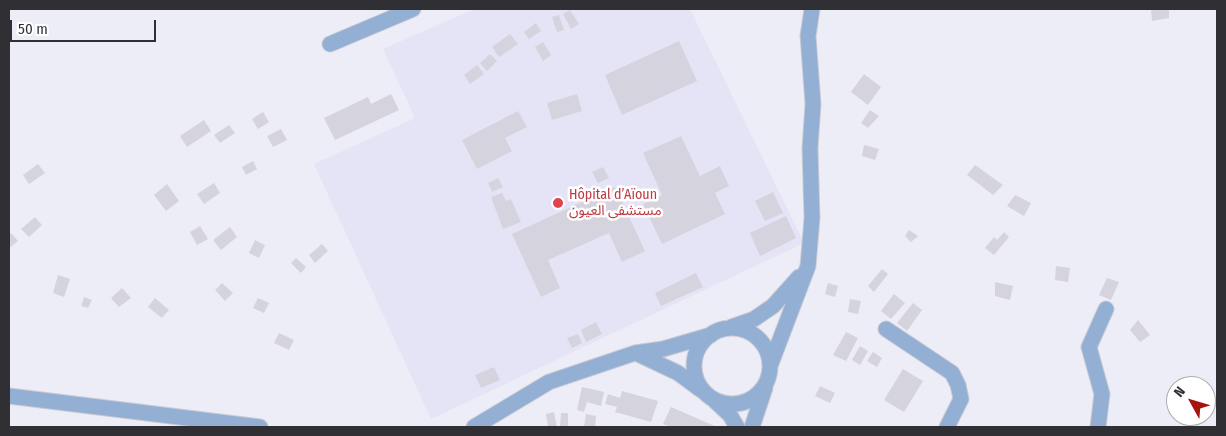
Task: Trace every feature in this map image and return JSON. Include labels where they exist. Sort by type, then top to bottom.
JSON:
[{"type":"street","points":[[330,44],[413,9]]},
{"type":"street","points":[[752,427],[770,366],[808,266],[812,218],[810,148],[813,104],[808,36],[812,9]]},
{"type":"street","points":[[475,427],[549,382],[635,353],[663,349],[754,319],[773,306],[808,266]]},
{"type":"street","points":[[1098,427],[1102,394],[1089,347],[1106,309]]},
{"type":"street","points":[[725,329],[742,329],[756,337],[766,350],[770,366]]},
{"type":"street","points":[[886,329],[952,373],[958,385],[961,399],[947,427]]},
{"type":"street","points":[[702,390],[696,376],[694,361],[700,346],[710,335]]},
{"type":"street","points":[[635,353],[672,370],[702,390],[730,415],[737,427]]},
{"type":"street","points":[[714,400],[725,404],[742,403],[757,395],[767,381]]},
{"type":"street","points":[[9,396],[260,427]]},
{"type":"shaded area","name":"Hôpital d’Aïoun مستشفى العيون","points":[[474,9],[690,9],[804,243],[431,419],[314,164],[415,118],[383,49]]},
{"type":"building","points":[[1151,9],[1169,9],[1169,18],[1152,21]]},
{"type":"building","points":[[570,10],[579,24],[571,29],[563,14]]},
{"type":"building","points":[[559,15],[564,30],[557,32],[552,17]]},
{"type":"building","points":[[536,23],[541,31],[529,39],[524,32]]},
{"type":"building","points":[[510,34],[518,44],[499,57],[492,47]]},
{"type":"building","points":[[679,41],[697,81],[622,115],[605,75]]},
{"type":"building","points":[[543,42],[551,55],[543,61],[535,47]]},
{"type":"building","points":[[490,54],[497,61],[487,71],[480,63]]},
{"type":"building","points":[[477,65],[484,74],[470,84],[464,75]]},
{"type":"building","points":[[864,74],[881,87],[868,105],[851,92]]},
{"type":"building","points":[[391,94],[399,110],[335,140],[324,118],[368,97],[371,104]]},
{"type":"building","points":[[577,94],[582,111],[552,120],[547,103]]},
{"type":"building","points":[[870,110],[879,116],[868,128],[861,123]]},
{"type":"building","points":[[518,111],[527,127],[505,138],[512,151],[477,169],[462,140]]},
{"type":"building","points":[[263,112],[269,122],[258,129],[252,119]]},
{"type":"building","points":[[204,120],[211,131],[187,147],[180,136]]},
{"type":"building","points":[[229,125],[235,133],[220,143],[214,135]]},
{"type":"building","points":[[281,129],[287,140],[273,147],[267,136]]},
{"type":"building","points":[[681,136],[700,176],[720,166],[729,186],[715,193],[725,214],[662,244],[643,204],[662,195],[643,153]]},
{"type":"building","points":[[864,145],[879,149],[875,160],[862,156]]},
{"type":"building","points":[[253,161],[257,169],[246,175],[242,167]]},
{"type":"building","points":[[38,164],[45,173],[29,184],[23,175]]},
{"type":"building","points":[[975,165],[1003,185],[993,195],[967,175]]},
{"type":"building","points":[[603,167],[609,178],[598,183],[592,172]]},
{"type":"building","points":[[498,178],[503,187],[492,192],[488,183]]},
{"type":"building","points":[[214,183],[220,193],[204,204],[197,194]]},
{"type":"building","points":[[167,184],[179,201],[166,211],[154,195]]},
{"type":"building","points":[[615,187],[645,251],[622,262],[609,233],[548,260],[560,288],[541,297],[512,234]]},
{"type":"building","points":[[773,192],[783,213],[765,221],[755,201]]},
{"type":"building","points":[[502,193],[506,201],[511,199],[521,222],[503,229],[491,197]]},
{"type":"building","points":[[1015,195],[1031,203],[1024,216],[1007,206]]},
{"type":"building","points":[[786,216],[796,238],[760,256],[750,233]]},
{"type":"building","points":[[35,217],[42,225],[29,237],[21,229]]},
{"type":"building","points":[[200,226],[208,239],[197,245],[190,232]]},
{"type":"building","points":[[230,227],[237,237],[221,250],[213,240]]},
{"type":"building","points":[[909,230],[918,236],[911,242],[905,236]]},
{"type":"building","points":[[1004,232],[1009,237],[994,255],[985,248],[994,237],[997,240]]},
{"type":"building","points":[[11,233],[18,241],[9,248],[9,235]]},
{"type":"building","points":[[255,240],[265,245],[259,258],[249,253]]},
{"type":"building","points":[[322,244],[328,251],[315,263],[309,255]]},
{"type":"building","points":[[296,258],[306,267],[301,273],[291,263]]},
{"type":"building","points":[[1056,266],[1070,268],[1068,282],[1055,280]]},
{"type":"building","points":[[882,269],[888,274],[874,292],[868,286]]},
{"type":"building","points":[[696,273],[703,287],[661,306],[655,293]]},
{"type":"building","points":[[58,275],[70,279],[64,297],[53,293]]},
{"type":"building","points":[[1107,278],[1119,282],[1111,300],[1099,295]]},
{"type":"building","points":[[995,282],[1013,286],[1010,300],[995,296]]},
{"type":"building","points":[[222,283],[233,293],[225,301],[215,290]]},
{"type":"building","points":[[828,283],[838,286],[835,297],[825,294]]},
{"type":"building","points":[[122,288],[131,298],[119,307],[111,298]]},
{"type":"building","points":[[894,294],[905,303],[891,319],[881,311]]},
{"type":"building","points":[[84,297],[92,300],[88,308],[81,306]]},
{"type":"building","points":[[155,298],[169,310],[162,318],[148,307]]},
{"type":"building","points":[[258,298],[269,303],[264,313],[253,308]]},
{"type":"building","points":[[850,299],[861,301],[858,314],[848,312]]},
{"type":"building","points":[[913,303],[922,310],[907,331],[897,323]]},
{"type":"building","points":[[1138,320],[1150,335],[1140,342],[1130,330]]},
{"type":"building","points":[[596,322],[602,334],[586,342],[581,330]]},
{"type":"building","points":[[846,332],[858,338],[846,361],[833,355]]},
{"type":"building","points":[[279,333],[294,340],[289,350],[274,343]]},
{"type":"building","points":[[578,334],[582,343],[572,348],[567,338]]},
{"type":"building","points":[[860,346],[868,351],[860,365],[852,360]]},
{"type":"building","points":[[873,352],[882,358],[877,367],[867,361]]},
{"type":"building","points":[[494,367],[500,380],[481,388],[475,375]]},
{"type":"building","points":[[903,369],[923,381],[904,412],[884,400]]},
{"type":"building","points":[[820,386],[835,393],[830,403],[815,396]]},
{"type":"building","points":[[582,387],[604,392],[601,406],[587,402],[584,412],[577,410]]},
{"type":"building","points":[[622,391],[658,401],[651,422],[615,412],[617,407],[605,404],[608,394],[620,398]]},
{"type":"building","points":[[671,407],[717,427],[671,427],[663,424]]},
{"type":"building","points":[[554,412],[557,427],[548,427],[546,414]]},
{"type":"building","points":[[561,413],[568,413],[568,427],[560,427]]},
{"type":"building","points":[[586,414],[596,416],[595,427],[584,427]]},
{"type":"place","name":"Hôpital d’Aïoun مستشفى العيون","points":[[558,203]]}]
